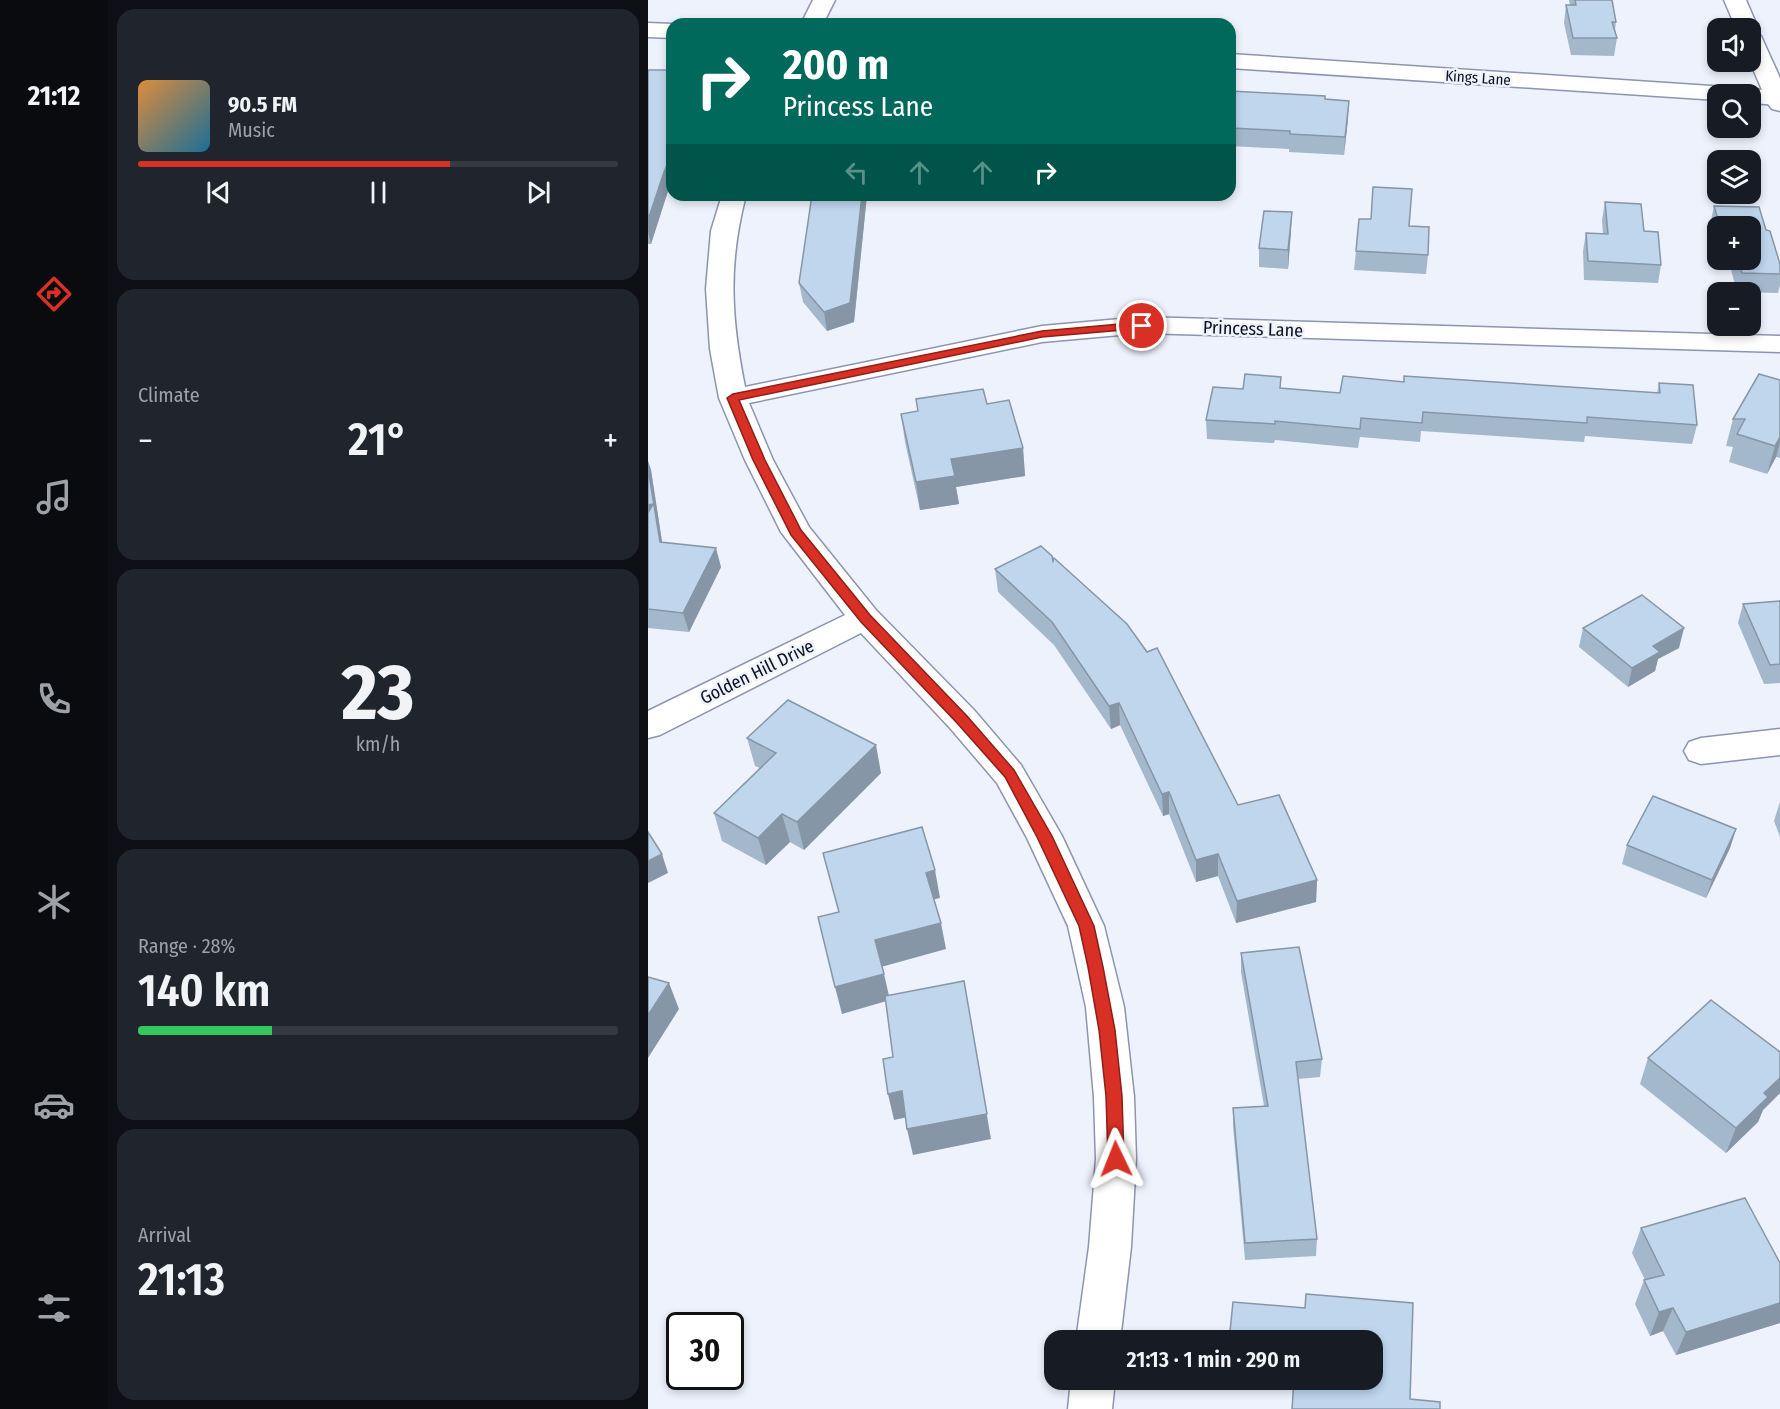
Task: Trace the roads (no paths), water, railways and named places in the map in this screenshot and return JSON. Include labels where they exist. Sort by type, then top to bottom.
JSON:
[{"type":"street","points":[[815,18],[824,0]]},
{"type":"street","points":[[1735,0],[1743,18]]},
{"type":"street","points":[[648,30],[666,31]]},
{"type":"street","points":[[1761,60],[1779,100]]},
{"type":"street","name":"Kings Lane","points":[[1236,61],[1707,93]]},
{"type":"street","points":[[1761,98],[1779,100]]},
{"type":"street","points":[[732,201],[723,231],[719,289],[724,349],[733,398],[759,460],[796,532],[865,618],[962,719],[1010,774],[1044,836],[1086,926],[1104,1007],[1114,1096],[1116,1159],[1110,1246],[1099,1330]]},
{"type":"street","name":"Princess Lane","points":[[733,398],[1042,334],[1142,326],[1780,344]]},
{"type":"street","name":"Golden Hill Drive","points":[[648,726],[865,618]]},
{"type":"street","points":[[1701,751],[1780,742]]},
{"type":"street","points":[[1090,1409],[1092,1390]]}]
